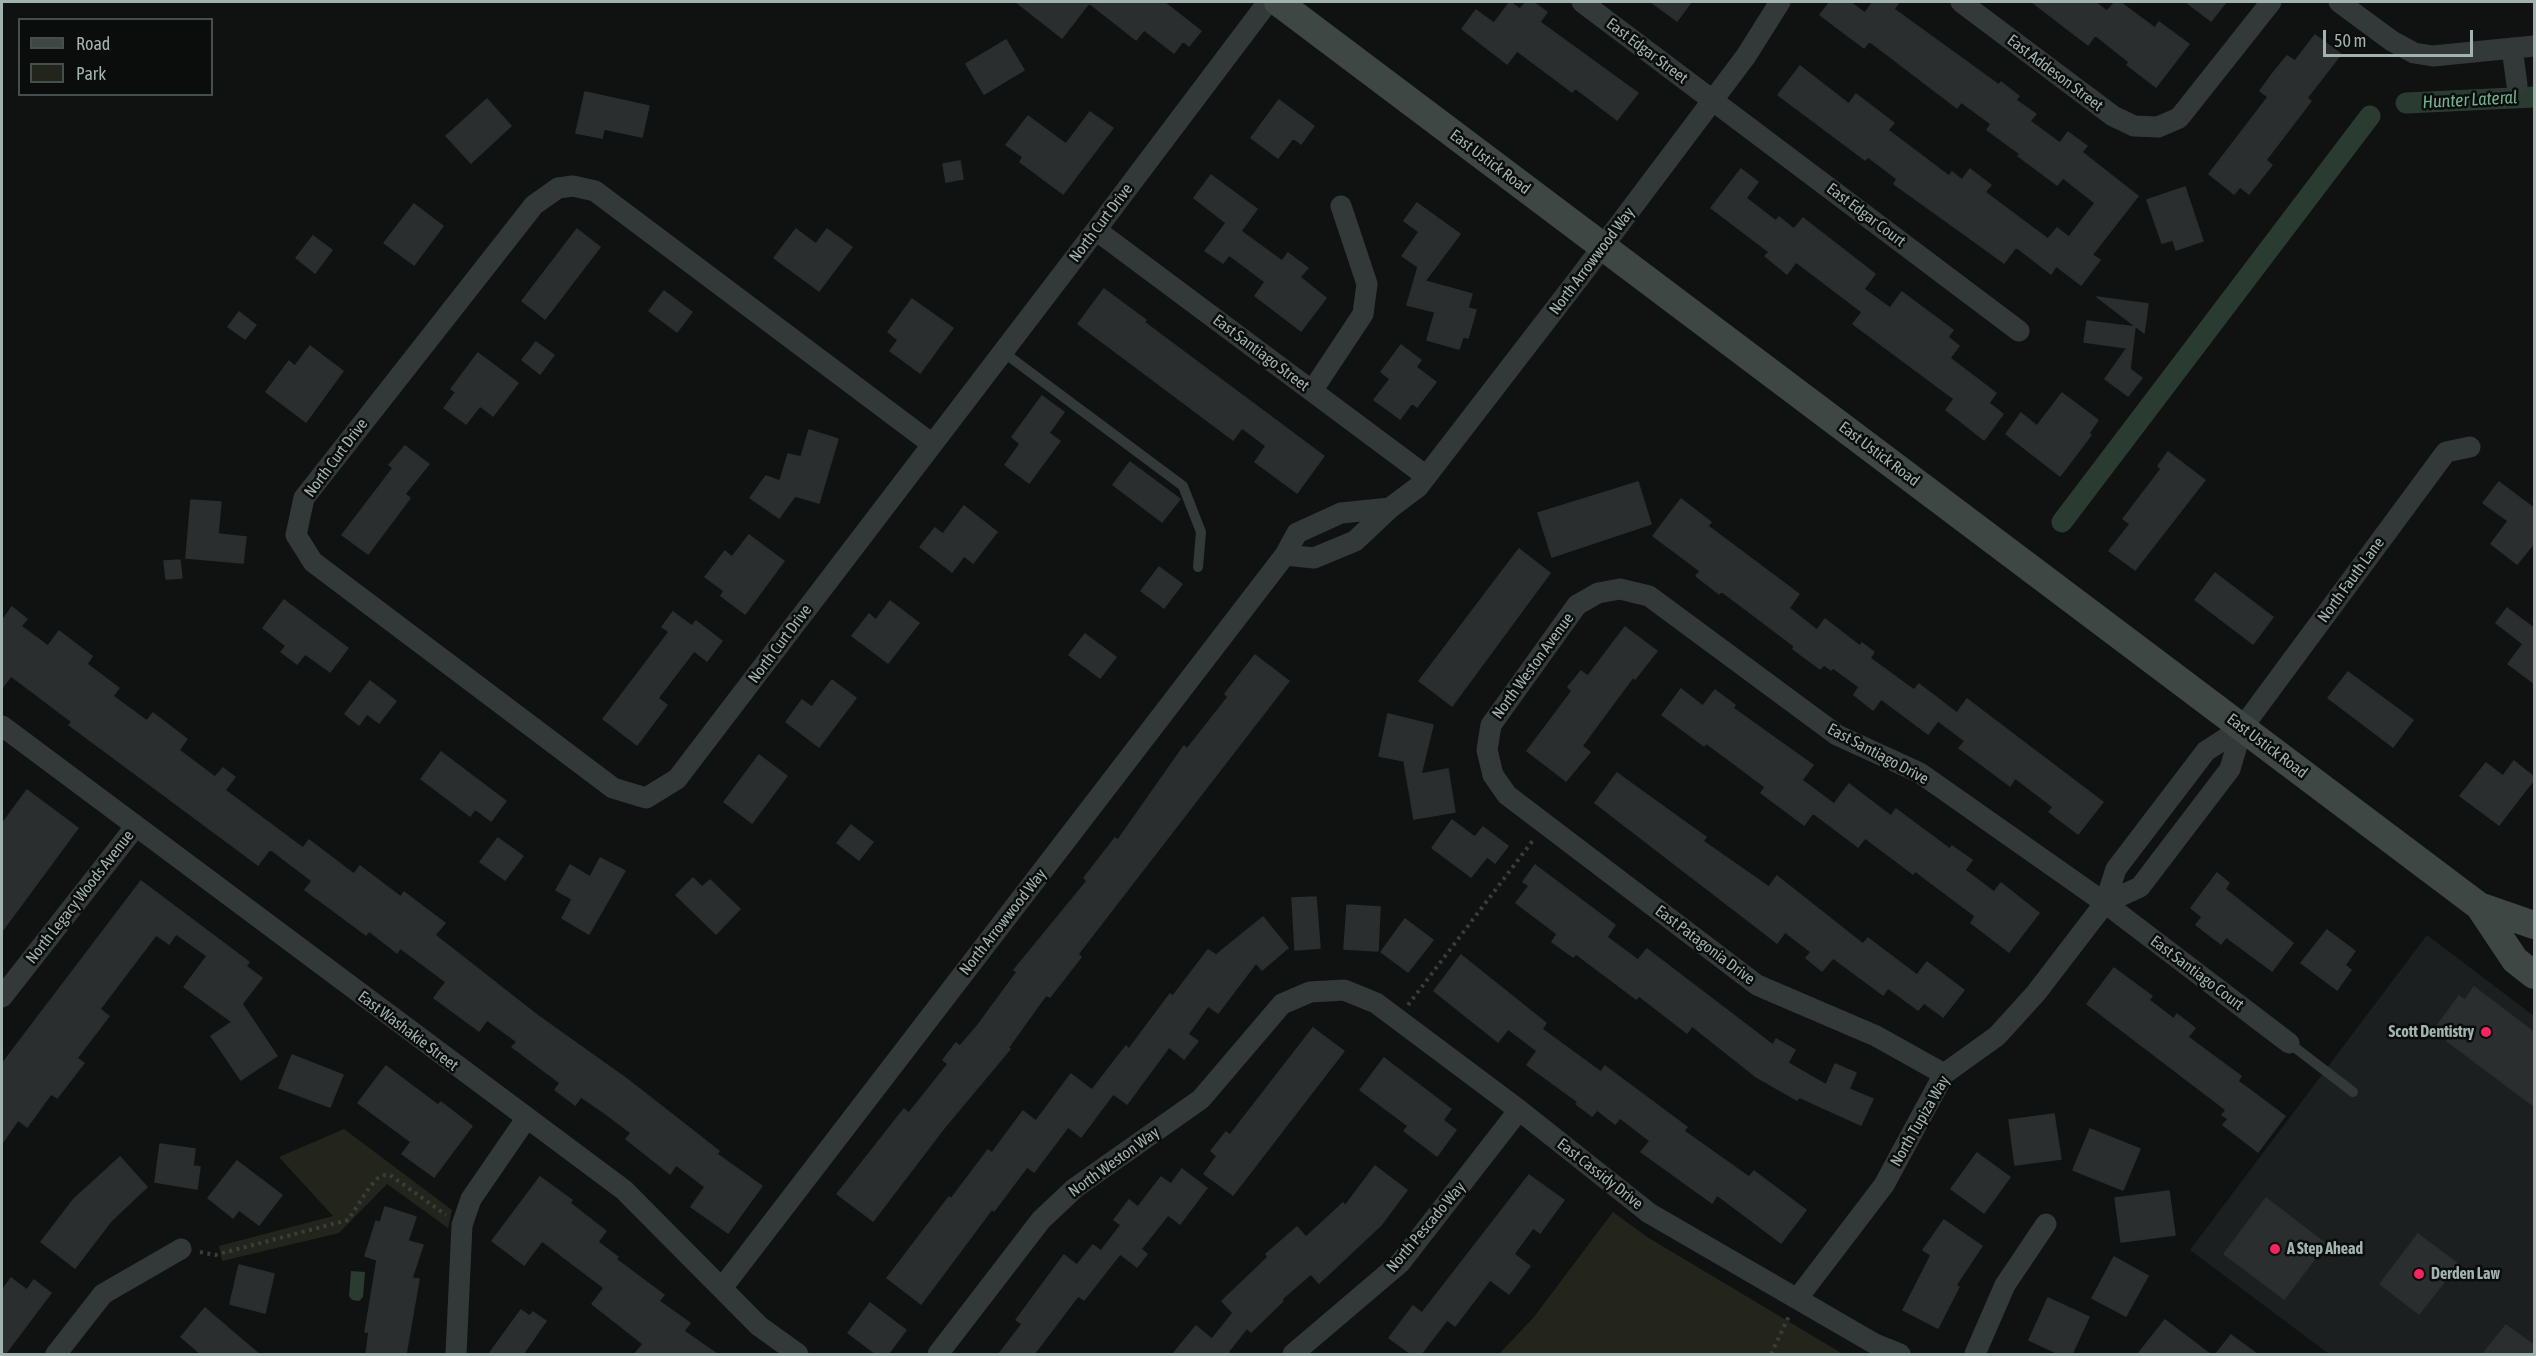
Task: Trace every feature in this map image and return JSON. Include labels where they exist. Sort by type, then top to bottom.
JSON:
[{"type":"main road","name":"East Ustick Road","points":[[1278,2],[2479,906],[2535,925]]},
{"type":"main road","name":"East Ustick Road","points":[[2479,906],[2515,960],[2535,975]]},
{"type":"street","name":"North Curt Drive","points":[[932,444],[595,191],[573,186],[558,188],[534,205],[304,498],[296,535],[313,562],[613,788],[646,798],[676,779],[1096,230],[1268,2]]},
{"type":"street","name":"East Edgar Street","points":[[1582,2],[1713,100]]},
{"type":"street","name":"North Arrowwood Way","points":[[1285,555],[1314,558],[1355,541],[1390,508],[1418,486],[1746,56],[1780,2]]},
{"type":"street","name":"East Addeson Street","points":[[1960,2],[2113,116],[2134,126],[2158,127],[2180,118],[2271,2]]},
{"type":"street","points":[[2339,2],[2392,41],[2414,53],[2433,56],[2535,46]]},
{"type":"street","points":[[2512,48],[2517,85]]},
{"type":"street","name":"East Edgar Court","points":[[1713,100],[2019,331]]},
{"type":"street","points":[[1312,391],[1363,314],[1367,284],[1341,206]]},
{"type":"street","name":"East Santiago Street","points":[[1096,230],[1426,476]]},
{"type":"street","name":"North Fauth Lane","points":[[2242,728],[2446,452],[2470,447]]},
{"type":"street","name":"North Arrowwood Way","points":[[722,1288],[1285,555],[1297,533],[1341,513],[1390,508]]},
{"type":"street","name":"North Weston Avenue","points":[[1493,775],[1486,750],[1491,725],[1577,605],[1598,593],[1620,588]]},
{"type":"street","name":"East Santiago Drive","points":[[1620,588],[1649,596],[1837,735],[1920,773],[2105,903]]},
{"type":"street","name":"East Washakie Street","points":[[2,726],[624,1190],[759,1326],[798,1354]]},
{"type":"street","name":"North Tupiza Way","points":[[1797,1299],[1884,1185],[1944,1074],[1997,1036],[2036,993],[2105,903],[2116,869],[2206,751],[2242,728]]},
{"type":"street","name":"North Tupiza Way","points":[[2105,903],[2140,886],[2229,769],[2242,728]]},
{"type":"street","name":"East Patagonia Drive","points":[[1493,775],[1507,795],[1757,985],[1876,1036],[1944,1074]]},
{"type":"street","name":"North Legacy Woods Avenue","points":[[2,997],[136,826]]},
{"type":"street","name":"East Santiago Court","points":[[2105,903],[2289,1043]]},
{"type":"street","name":"East Cassidy Drive","points":[[1310,992],[1344,990],[1376,1003],[1519,1110],[1649,1213],[1875,1344],[1900,1354]]},
{"type":"street","name":"North Weston Way","points":[[938,1354],[1041,1220],[1075,1188],[1200,1099],[1282,1004],[1310,992]]},
{"type":"street","name":"North Pescado Way","points":[[1293,1354],[1400,1263],[1519,1110]]},
{"type":"street","points":[[456,1354],[462,1225],[471,1199],[526,1119]]},
{"type":"street","points":[[1975,1354],[2005,1285],[2046,1224]]},
{"type":"street","points":[[56,1354],[103,1294],[181,1249]]},
{"type":"lane","points":[[1003,352],[1183,486],[1201,532],[1198,567]]},
{"type":"lane","points":[[2289,1043],[2353,1092]]},
{"type":"path","points":[[1398,1019],[1545,824]]},
{"type":"path","points":[[181,1249],[215,1255],[339,1224],[348,1220],[369,1188],[378,1178],[385,1175],[390,1175],[443,1215],[464,1220]]},
{"type":"path","points":[[1771,1354],[1797,1299]]},
{"type":"shaded area","points":[[2427,935],[2534,1016],[2534,1354],[2329,1354],[2190,1250]]},
{"type":"shaded area","points":[[351,1271],[365,1272],[363,1297],[359,1301],[352,1300],[349,1296]]},
{"type":"green space","points":[[344,1129],[452,1210],[448,1228],[387,1184],[339,1233],[222,1261],[219,1246],[333,1216],[279,1157]]},
{"type":"green space","points":[[1613,1212],[1647,1237],[1843,1354],[1499,1354],[1534,1317]]},
{"type":"building","points":[[1016,2],[1164,2],[1201,31],[1189,46],[1183,41],[1174,53],[1144,30],[1136,40],[1089,3],[1062,38]]},
{"type":"building","points":[[1510,2],[1520,9],[1526,2],[1533,2],[1547,12],[1540,22],[1638,93],[1617,120],[1575,88],[1572,92],[1517,51],[1507,64],[1462,29],[1476,10],[1494,23]]},
{"type":"building","points":[[1651,2],[1691,2],[1677,21]]},
{"type":"building","points":[[1830,2],[1850,2],[1865,13],[1873,2],[1899,2],[1894,9],[1999,85],[2001,82],[2019,96],[2016,100],[2036,114],[2030,121],[2060,143],[2068,132],[2087,146],[2082,152],[2138,196],[2092,255],[2100,260],[2081,285],[2056,266],[2051,274],[2016,247],[2004,263],[1894,184],[1897,179],[1868,157],[1865,160],[1778,95],[1800,66],[1849,104],[1856,94],[1894,123],[1888,130],[1949,176],[1952,172],[1962,180],[1970,169],[1991,185],[1985,192],[2048,239],[2057,228],[2069,237],[2095,203],[2063,178],[2057,185],[2018,156],[2020,154],[1987,130],[1991,124],[1961,102],[1957,108],[1869,41],[1864,48],[1820,15]]},
{"type":"building","points":[[2032,2],[2095,2],[2107,11],[2115,2],[2120,2],[2155,28],[2159,22],[2189,44],[2156,87],[2127,65],[2129,62],[2095,35],[2088,45]]},
{"type":"building","points":[[2186,2],[2226,2],[2211,21]]},
{"type":"building","points":[[2315,35],[2341,54],[2307,98],[2311,101],[2266,160],[2272,165],[2249,194],[2240,187],[2234,194],[2209,174],[2268,97],[2260,91],[2273,73],[2287,56],[2295,61]]},
{"type":"building","points":[[1006,40],[1024,70],[984,94],[966,64]]},
{"type":"building","points":[[585,92],[649,106],[642,137],[604,129],[602,138],[576,133]]},
{"type":"building","points":[[487,99],[511,126],[471,163],[446,136]]},
{"type":"building","points":[[1279,100],[1314,126],[1301,144],[1293,138],[1278,158],[1251,138]]},
{"type":"building","points":[[1090,112],[1113,128],[1063,194],[1020,162],[1023,157],[1006,145],[1028,116],[1066,144]]},
{"type":"building","points":[[960,161],[963,179],[946,182],[943,164]]},
{"type":"building","points":[[1741,169],[1758,182],[1746,198],[1776,221],[1779,217],[1794,229],[1803,218],[1875,274],[1864,289],[1890,308],[1902,292],[1953,330],[1948,337],[1959,346],[1950,358],[1996,393],[1989,403],[2003,414],[1984,440],[1946,410],[1954,399],[1853,324],[1862,312],[1796,262],[1787,274],[1765,256],[1769,252],[1711,208]]},
{"type":"building","points":[[1211,175],[1257,209],[1241,231],[1282,261],[1288,253],[1308,268],[1300,277],[1326,298],[1301,331],[1255,296],[1265,282],[1229,255],[1223,263],[1205,251],[1226,223],[1194,198]]},
{"type":"building","points":[[2185,187],[2203,241],[2176,250],[2173,240],[2162,243],[2147,200]]},
{"type":"building","points":[[1417,203],[1460,234],[1425,281],[1472,294],[1468,308],[1476,310],[1468,338],[1463,337],[1459,349],[1427,340],[1435,312],[1407,305],[1418,267],[1402,256],[1419,232],[1404,221]]},
{"type":"building","points":[[414,204],[443,226],[414,265],[384,243]]},
{"type":"building","points":[[577,229],[600,247],[545,319],[522,301]]},
{"type":"building","points":[[796,229],[816,244],[827,229],[852,247],[819,291],[774,258]]},
{"type":"building","points":[[313,236],[332,250],[315,273],[296,258]]},
{"type":"building","points":[[1104,289],[1146,320],[1144,322],[1324,456],[1297,493],[1255,462],[1266,446],[1242,428],[1233,440],[1078,324]]},
{"type":"building","points":[[664,291],[692,312],[677,332],[649,311]]},
{"type":"building","points":[[2097,297],[2148,304],[2144,333]]},
{"type":"building","points":[[912,299],[953,328],[920,373],[890,351],[898,340],[888,332]]},
{"type":"building","points":[[239,312],[256,325],[245,339],[228,327]]},
{"type":"building","points":[[2087,321],[2135,327],[2130,369],[2142,378],[2128,396],[2105,379],[2127,348],[2084,342]]},
{"type":"building","points":[[536,342],[554,355],[540,374],[522,360]]},
{"type":"building","points":[[1401,345],[1421,360],[1416,367],[1436,382],[1417,407],[1412,403],[1400,419],[1374,400],[1390,379],[1381,372]]},
{"type":"building","points":[[310,346],[343,371],[306,422],[266,392],[289,361],[295,366]]},
{"type":"building","points":[[478,353],[518,383],[493,416],[480,406],[466,424],[444,408],[456,392],[451,389]]},
{"type":"building","points":[[2062,393],[2098,420],[2089,433],[2091,435],[2060,476],[2006,434],[2021,413],[2037,426]]},
{"type":"building","points":[[1042,396],[1064,412],[1049,433],[1060,441],[1029,483],[1005,465],[1020,444],[1012,437]]},
{"type":"building","points":[[809,430],[838,439],[819,503],[795,496],[779,518],[750,498],[766,476],[780,481],[788,454],[801,457]]},
{"type":"building","points":[[405,446],[429,464],[405,494],[410,498],[368,554],[342,535],[393,468],[389,465]]},
{"type":"building","points":[[2168,452],[2205,480],[2135,570],[2109,551],[2130,524],[2123,519],[2161,469],[2158,466]]},
{"type":"building","points":[[1130,462],[1180,499],[1162,522],[1113,485]]},
{"type":"building","points":[[1638,482],[1651,524],[1552,557],[1538,513]]},
{"type":"building","points":[[2499,482],[2535,509],[2535,542],[2517,564],[2491,544],[2508,521],[2483,503]]},
{"type":"building","points":[[1681,499],[1711,522],[1708,526],[1799,594],[1789,608],[1817,630],[1825,619],[1860,646],[1862,643],[1874,652],[1870,658],[1914,690],[1919,684],[1957,713],[1967,699],[2103,802],[2078,834],[2049,812],[2053,807],[2015,778],[2010,786],[1959,748],[1965,741],[1938,721],[1928,734],[1881,699],[1873,710],[1854,695],[1859,687],[1833,668],[1831,670],[1824,665],[1820,669],[1793,649],[1794,646],[1721,591],[1719,594],[1696,576],[1700,571],[1653,536]]},
{"type":"building","points":[[191,500],[221,502],[218,534],[246,537],[243,563],[186,558]]},
{"type":"building","points":[[964,506],[997,532],[973,563],[964,556],[952,572],[920,547],[935,528],[943,534]]},
{"type":"building","points":[[749,535],[784,561],[745,614],[721,596],[724,591],[705,577],[725,551],[732,557]]},
{"type":"building","points":[[1519,549],[1550,573],[1452,706],[1419,681]]},
{"type":"building","points":[[180,560],[182,578],[166,579],[164,561]]},
{"type":"building","points":[[1159,567],[1182,584],[1164,608],[1141,591]]},
{"type":"building","points":[[2215,573],[2273,617],[2253,644],[2195,600]]},
{"type":"building","points":[[284,600],[348,648],[330,672],[305,654],[297,664],[281,652],[286,646],[263,628]]},
{"type":"building","points":[[890,601],[919,623],[888,663],[852,636],[869,614],[876,620]]},
{"type":"building","points":[[12,607],[27,619],[21,626],[48,646],[59,631],[92,656],[87,664],[119,688],[113,696],[147,721],[153,713],[187,739],[179,750],[215,777],[223,768],[235,777],[225,790],[303,848],[309,840],[354,874],[360,866],[401,897],[404,892],[445,923],[435,935],[537,1015],[627,1079],[719,1151],[717,1154],[762,1186],[728,1233],[691,1207],[705,1187],[676,1165],[670,1174],[626,1139],[631,1133],[581,1097],[575,1105],[555,1090],[560,1083],[512,1047],[517,1042],[487,1020],[479,1031],[434,998],[446,982],[400,948],[397,953],[369,931],[366,935],[305,890],[312,881],[270,849],[258,865],[69,725],[72,722],[11,676],[2,688],[2,621]]},
{"type":"building","points":[[2507,608],[2535,629],[2535,684],[2508,664],[2523,644],[2496,623]]},
{"type":"building","points":[[673,612],[692,626],[696,621],[722,641],[707,661],[694,651],[658,698],[667,705],[637,745],[603,719],[669,632],[662,627]]},
{"type":"building","points":[[1625,627],[1657,651],[1635,679],[1633,677],[1582,746],[1590,752],[1566,781],[1527,751],[1572,691],[1568,687],[1581,671],[1588,676]]},
{"type":"building","points":[[1085,634],[1116,657],[1100,678],[1069,655]]},
{"type":"building","points":[[1255,655],[1289,681],[1078,954],[1081,957],[1050,997],[1046,995],[1008,1048],[1010,1049],[944,1128],[873,1221],[837,1194],[904,1109],[909,1113],[948,1064],[943,1060],[956,1043],[960,1046],[978,1025],[1017,972],[1014,970],[1087,881],[1084,878],[1115,838],[1118,840],[1184,746],[1187,749],[1228,697],[1225,694]]},
{"type":"building","points":[[2348,672],[2413,720],[2393,747],[2328,698]]},
{"type":"building","points":[[832,680],[856,698],[819,747],[786,722],[802,700],[812,707]]},
{"type":"building","points":[[370,681],[396,701],[379,723],[367,714],[359,725],[345,714]]},
{"type":"building","points":[[1681,689],[1703,706],[1715,690],[1735,705],[1733,708],[1813,765],[1802,780],[1834,804],[1849,784],[1891,816],[1896,809],[1950,849],[1952,846],[1972,860],[1965,870],[1994,892],[2001,883],[2039,913],[2009,952],[1971,923],[1975,916],[1915,871],[1913,874],[1865,838],[1858,847],[1813,813],[1804,825],[1761,793],[1765,787],[1706,743],[1704,746],[1662,715]]},
{"type":"building","points":[[1388,714],[1433,725],[1421,774],[1448,769],[1455,812],[1414,819],[1404,761],[1379,756]]},
{"type":"building","points":[[441,752],[506,801],[491,821],[475,809],[470,816],[421,779]]},
{"type":"building","points":[[759,755],[787,776],[752,823],[724,802]]},
{"type":"building","points":[[2514,761],[2535,778],[2499,825],[2460,796],[2486,763],[2503,776]]},
{"type":"building","points":[[1617,773],[1706,837],[1703,841],[1769,887],[1777,876],[1863,944],[1868,938],[1917,975],[1927,962],[1964,990],[1943,1017],[1924,1003],[1918,1010],[1888,988],[1883,995],[1833,958],[1822,971],[1806,958],[1811,952],[1785,932],[1777,943],[1595,803]]},
{"type":"building","points":[[27,790],[78,828],[2,931],[2,824]]},
{"type":"building","points":[[1452,820],[1475,837],[1483,827],[1508,846],[1495,863],[1487,857],[1471,877],[1432,848]]},
{"type":"building","points":[[851,825],[873,842],[859,860],[837,843]]},
{"type":"building","points":[[498,838],[523,856],[505,880],[480,862]]},
{"type":"building","points":[[600,858],[625,871],[589,934],[562,918],[572,899],[556,890],[570,865],[590,877]]},
{"type":"building","points":[[1535,865],[1615,925],[1607,937],[1638,960],[1647,949],[1773,1045],[1776,1039],[1795,1050],[1788,1063],[1826,1085],[1835,1064],[1856,1073],[1849,1089],[1873,1099],[1861,1125],[1799,1097],[1797,1100],[1755,1076],[1692,1026],[1687,1033],[1639,996],[1636,999],[1576,954],[1573,957],[1552,942],[1557,934],[1516,903],[1529,886],[1523,882]]},
{"type":"building","points":[[2217,873],[2229,883],[2225,889],[2293,943],[2272,971],[2226,937],[2221,944],[2196,925],[2202,917],[2191,908]]},
{"type":"building","points":[[693,878],[702,887],[710,880],[740,909],[716,934],[676,895]]},
{"type":"building","points":[[141,881],[249,962],[246,966],[262,978],[242,1004],[277,1056],[241,1080],[211,1036],[232,1022],[184,987],[207,956],[176,934],[169,944],[156,935],[100,1009],[109,1016],[77,1058],[84,1063],[57,1098],[51,1094],[27,1127],[18,1120],[2,1143],[2,1064]]},
{"type":"building","points":[[1316,897],[1320,948],[1295,950],[1292,898]]},
{"type":"building","points":[[1347,905],[1380,907],[1378,951],[1344,949]]},
{"type":"building","points":[[1263,917],[1288,948],[1262,970],[1256,963],[1218,1013],[1208,1006],[1188,1034],[1198,1041],[1184,1059],[1169,1047],[1127,1104],[1113,1094],[1081,1137],[1068,1127],[1034,1172],[1027,1167],[994,1211],[992,1209],[921,1304],[887,1278],[949,1197],[951,1199],[988,1150],[992,1153],[1023,1111],[1036,1121],[1071,1074],[1092,1090],[1126,1046],[1129,1049],[1170,994],[1173,996],[1208,950],[1216,955]]},
{"type":"building","points":[[1405,919],[1433,940],[1408,972],[1381,952]]},
{"type":"building","points":[[2327,930],[2355,951],[2345,965],[2351,970],[2337,990],[2301,963]]},
{"type":"building","points":[[1461,955],[1546,1023],[1542,1029],[1601,1072],[1605,1066],[1687,1127],[1684,1131],[1749,1177],[1754,1171],[1806,1210],[1781,1243],[1717,1195],[1712,1203],[1641,1152],[1650,1141],[1620,1118],[1615,1124],[1597,1110],[1592,1116],[1576,1104],[1578,1102],[1527,1065],[1537,1051],[1508,1029],[1498,1042],[1434,991]]},
{"type":"building","points":[[2114,968],[2152,996],[2149,1000],[2174,1019],[2177,1014],[2195,1028],[2188,1037],[2241,1076],[2238,1081],[2285,1116],[2258,1152],[2223,1125],[2228,1119],[2222,1115],[2226,1110],[2087,1004]]},
{"type":"building","name":"Scott Dentistry","points":[[2474,987],[2535,1033],[2535,1107],[2447,1041],[2451,1036],[2437,1026],[2459,996],[2465,1000]]},
{"type":"building","points":[[1313,1028],[1344,1051],[1233,1195],[1204,1174],[1217,1156],[1211,1151],[1226,1132],[1230,1135]]},
{"type":"building","points":[[292,1055],[343,1075],[330,1107],[279,1088]]},
{"type":"building","points":[[1384,1058],[1451,1109],[1443,1120],[1456,1130],[1437,1156],[1404,1131],[1408,1126],[1360,1090]]},
{"type":"building","points":[[386,1066],[438,1105],[441,1102],[472,1126],[434,1177],[402,1154],[411,1142],[358,1103]]},
{"type":"building","points":[[2054,1114],[2061,1159],[2015,1165],[2009,1120]]},
{"type":"building","points":[[2090,1129],[2140,1149],[2123,1190],[2073,1170]]},
{"type":"building","points":[[160,1144],[195,1149],[193,1166],[200,1167],[197,1189],[155,1182]]},
{"type":"building","points":[[1977,1153],[2010,1177],[1984,1213],[1951,1189]]},
{"type":"building","points":[[120,1157],[147,1187],[111,1221],[75,1268],[41,1242],[74,1199]]},
{"type":"building","points":[[237,1161],[282,1195],[259,1225],[239,1210],[233,1218],[208,1198]]},
{"type":"building","points":[[1375,1166],[1407,1190],[1381,1225],[1329,1274],[1319,1283],[1311,1274],[1282,1299],[1283,1301],[1251,1332],[1247,1328],[1228,1352],[1231,1354],[1173,1354],[1196,1326],[1212,1339],[1233,1313],[1222,1301],[1268,1257],[1266,1254],[1297,1227],[1306,1237],[1343,1203],[1345,1206]]},
{"type":"building","points":[[1182,1169],[1207,1188],[1180,1224],[1168,1215],[1141,1249],[1147,1254],[1137,1267],[1120,1254],[1084,1300],[1078,1296],[1034,1354],[999,1354],[1022,1324],[1016,1320],[1064,1255],[1077,1265],[1093,1245],[1101,1251],[1121,1225],[1114,1220],[1129,1200],[1138,1207],[1161,1177],[1171,1184]]},
{"type":"building","points":[[1529,1175],[1564,1200],[1540,1233],[1533,1228],[1514,1254],[1530,1266],[1509,1294],[1490,1280],[1455,1326],[1447,1320],[1421,1354],[1411,1354],[1389,1338],[1413,1306],[1422,1313]]},
{"type":"building","points":[[540,1177],[572,1200],[570,1203],[606,1231],[598,1242],[618,1257],[616,1259],[664,1295],[659,1301],[690,1323],[684,1331],[717,1354],[635,1354],[643,1344],[592,1304],[604,1288],[542,1241],[524,1265],[492,1241]]},
{"type":"building","points":[[2169,1191],[2175,1235],[2121,1242],[2115,1198]]},
{"type":"building","name":"A Step Ahead","points":[[2266,1198],[2326,1244],[2284,1299],[2224,1254]]},
{"type":"building","points":[[385,1207],[416,1217],[408,1241],[423,1245],[412,1278],[419,1279],[406,1354],[366,1354],[369,1332],[365,1332],[377,1260],[365,1256],[376,1221],[380,1223]]},
{"type":"building","points":[[1944,1220],[1982,1246],[1956,1285],[1959,1287],[1938,1328],[1903,1310],[1931,1255],[1923,1250]]},
{"type":"building","name":"Derden Law","points":[[2418,1234],[2458,1264],[2419,1314],[2380,1284]]},
{"type":"building","points":[[2114,1257],[2148,1276],[2126,1316],[2092,1298]]},
{"type":"building","points":[[239,1265],[274,1274],[265,1313],[230,1304]]},
{"type":"building","points":[[11,1278],[27,1290],[34,1280],[51,1293],[5,1354],[2,1354],[2,1291]]},
{"type":"building","points":[[2048,1298],[2089,1317],[2072,1354],[2059,1354],[2029,1340]]},
{"type":"building","points":[[870,1303],[906,1330],[888,1354],[876,1354],[848,1333]]},
{"type":"building","points":[[205,1308],[259,1354],[201,1354],[181,1337]]},
{"type":"building","points":[[521,1310],[530,1316],[533,1312],[546,1321],[523,1354],[489,1354]]},
{"type":"building","points":[[2165,1320],[2210,1354],[2138,1354]]},
{"type":"building","points":[[2506,1325],[2535,1346],[2535,1354],[2483,1354]]},
{"type":"building","points":[[2231,1335],[2257,1354],[2216,1354]]},
{"type":"waterway","name":"Hunter Lateral","points":[[2406,103],[2534,97]]},
{"type":"waterway","points":[[2062,522],[2370,116]]},
{"type":"place","name":"Scott Dentistry","points":[[2486,1032]]},
{"type":"place","name":"A Step Ahead","points":[[2275,1249]]},
{"type":"place","name":"Derden Law","points":[[2419,1274]]}]
